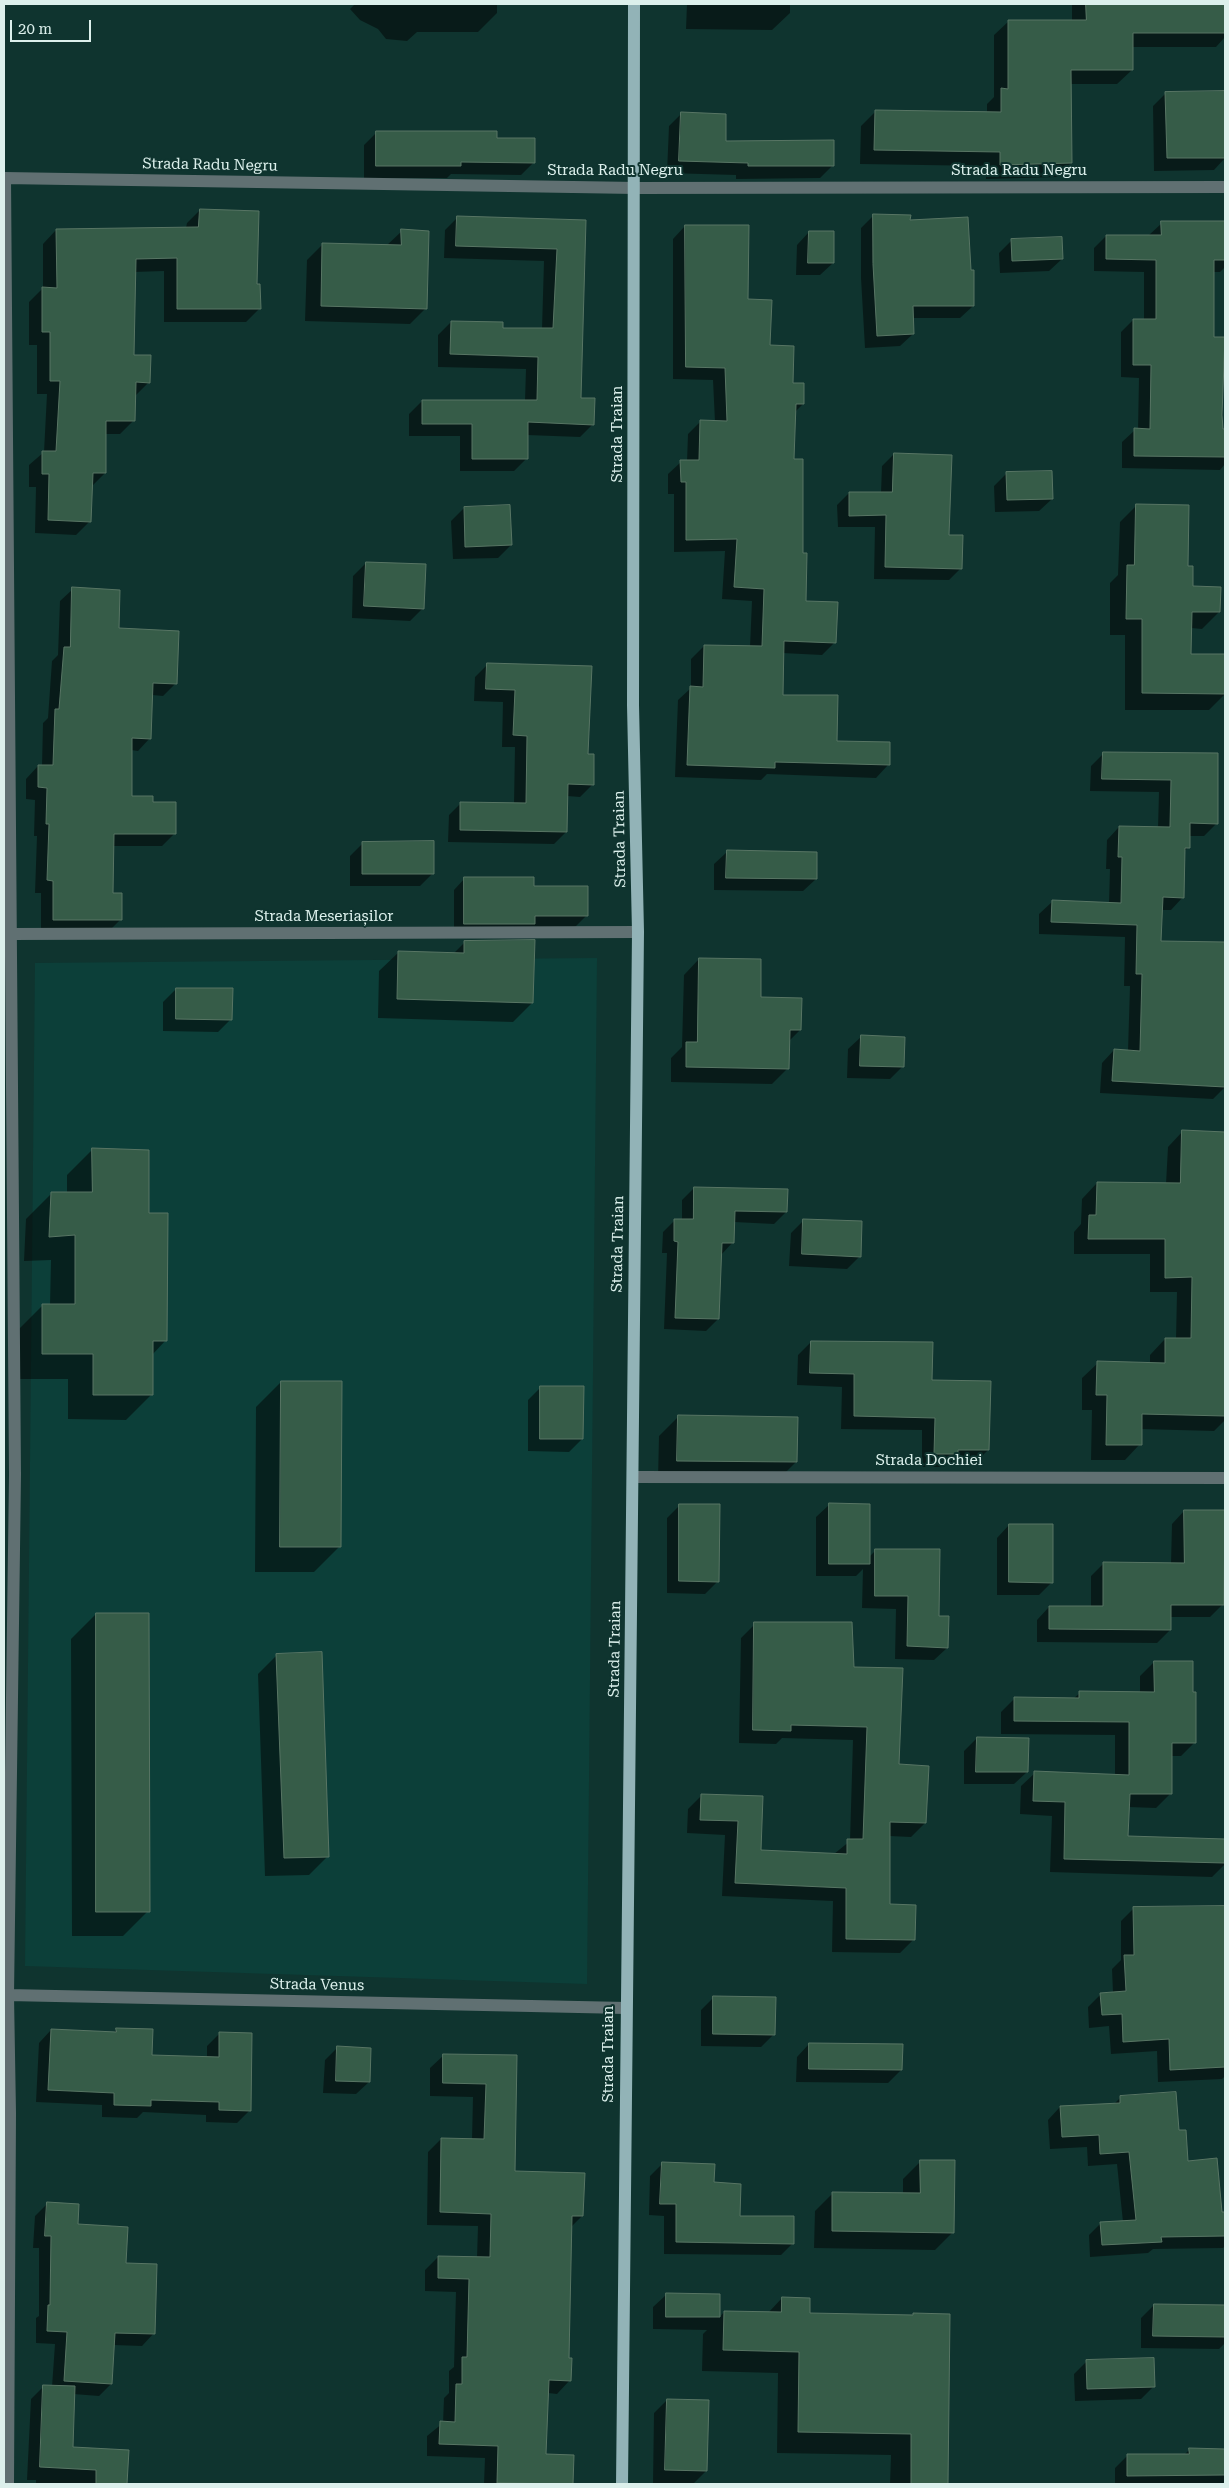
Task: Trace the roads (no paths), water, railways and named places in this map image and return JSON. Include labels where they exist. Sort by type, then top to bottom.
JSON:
[{"type":"main road","name":"Strada Traian","points":[[622,2484],[638,932],[633,705],[636,188],[634,4]]},
{"type":"street","name":"Strada Radu Negru","points":[[4,178],[636,188],[1225,187]]},
{"type":"street","points":[[4,178],[10,934],[8,1995],[10,2113],[6,2439],[8,2484]]},
{"type":"street","name":"Strada Meseriașilor","points":[[10,934],[638,932]]},
{"type":"street","name":"Strada Dochiei","points":[[633,1477],[1225,1478]]},
{"type":"street","name":"Strada Venus","points":[[8,1995],[626,2008]]}]
